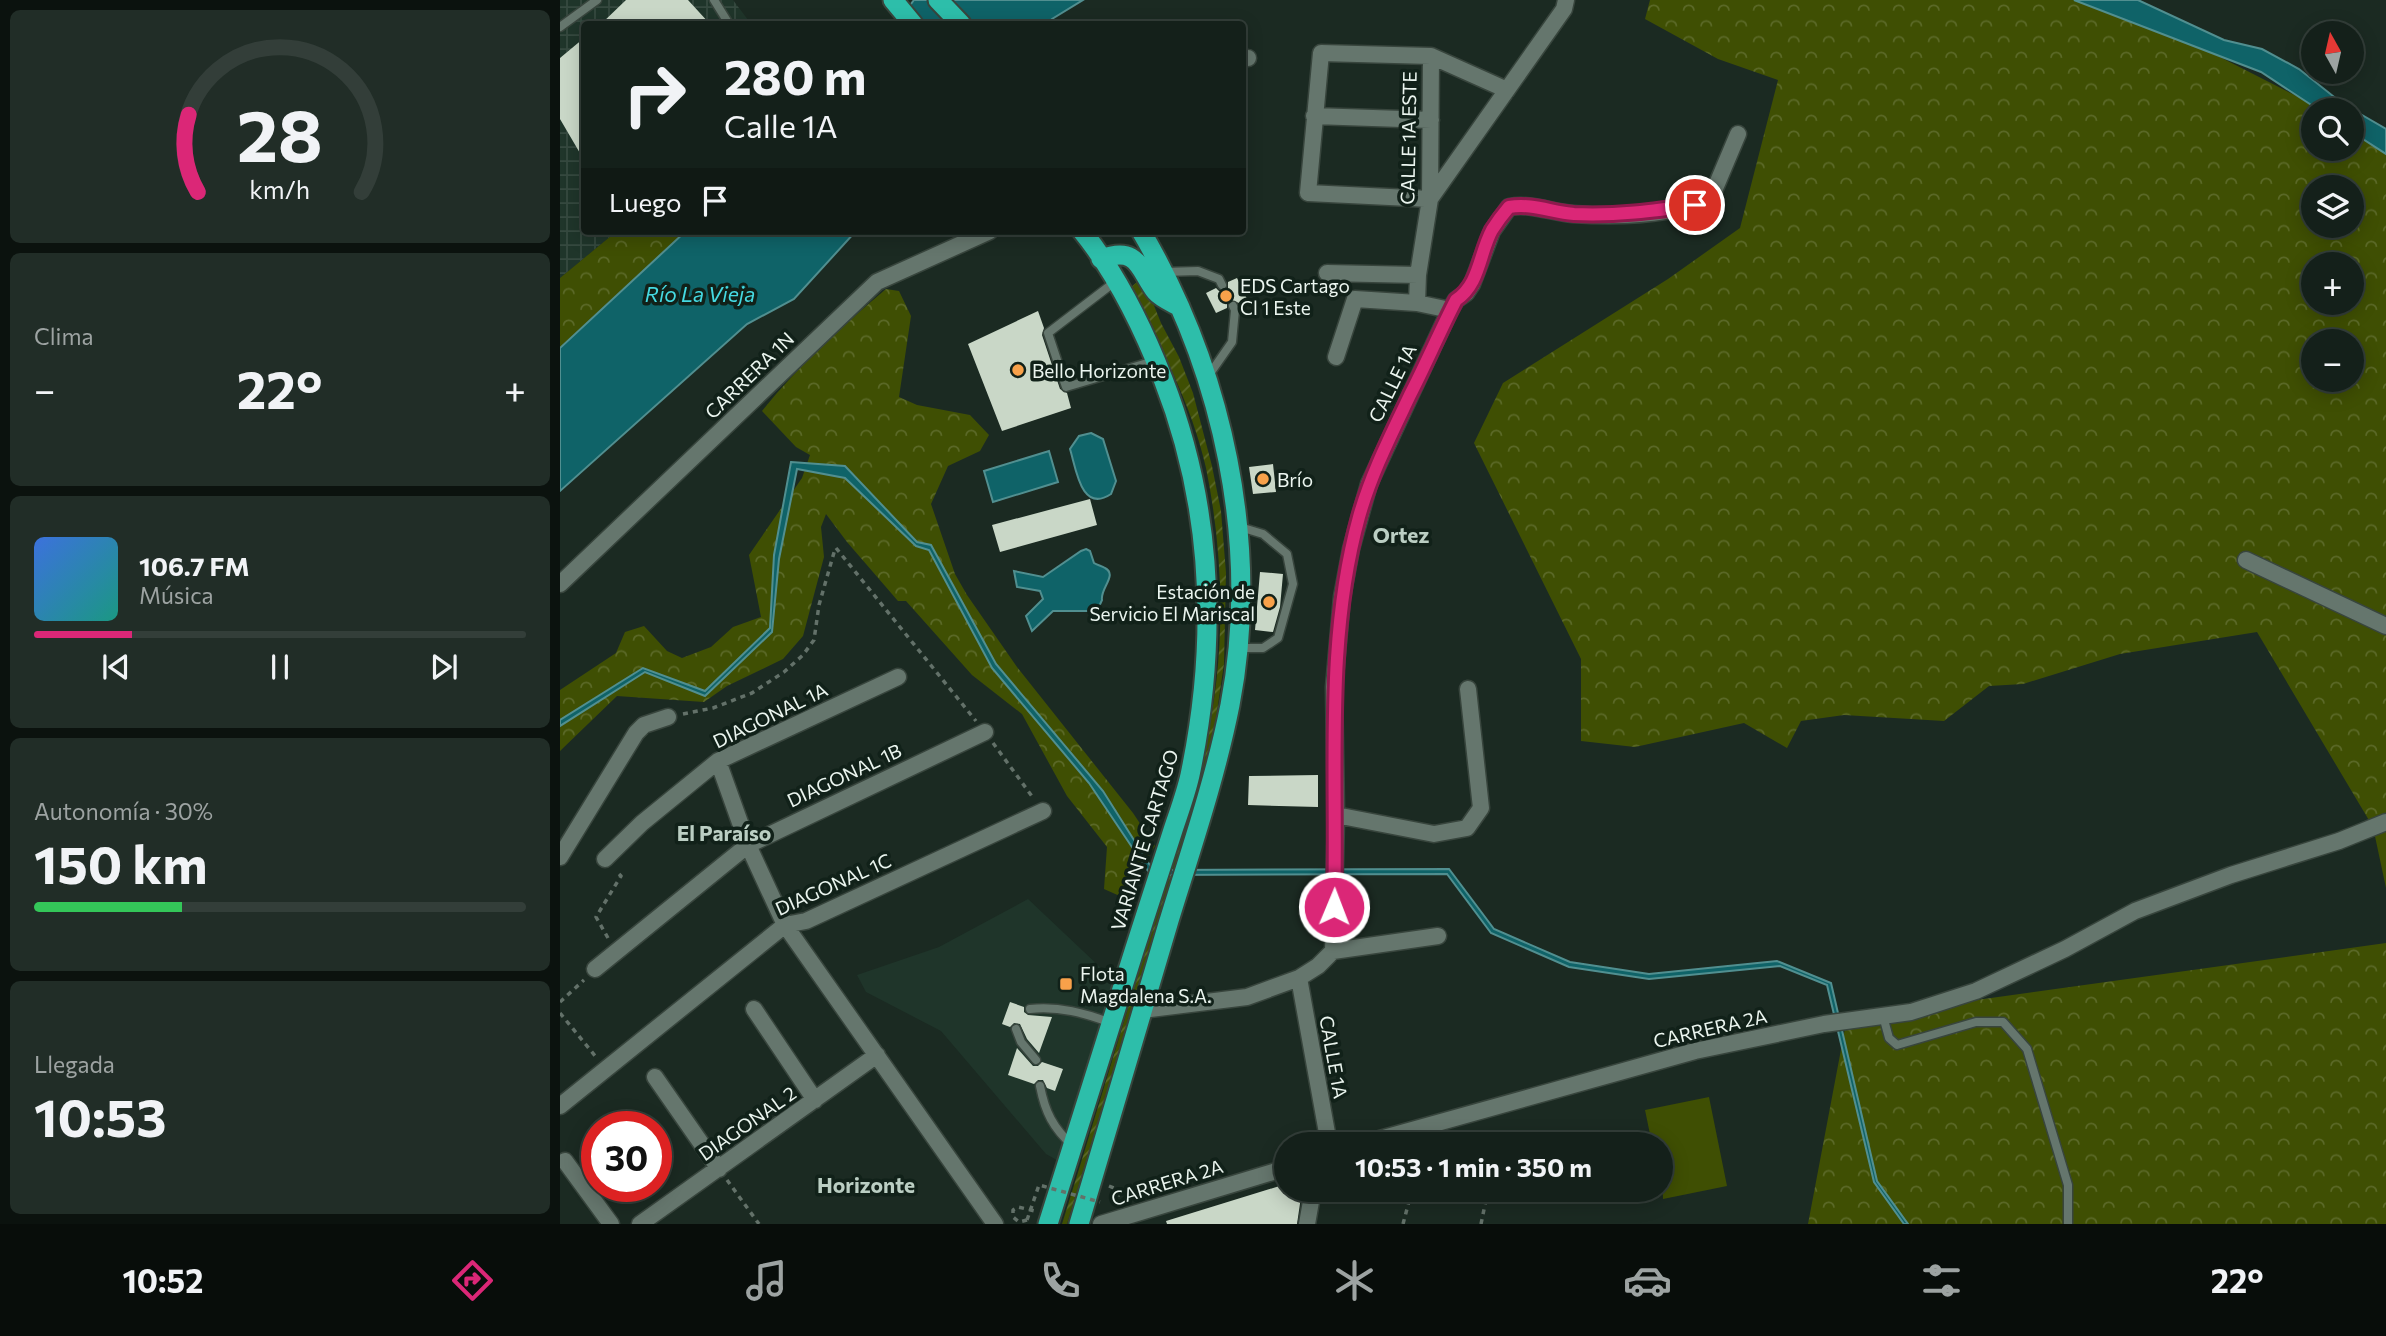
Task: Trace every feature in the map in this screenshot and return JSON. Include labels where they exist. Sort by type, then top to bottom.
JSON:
[{"type":"highway","points":[[893,0],[910,21]]},
{"type":"highway","points":[[938,0],[958,21]]},
{"type":"highway","name":"VARIANTE CARTAGO","points":[[1049,1220],[1192,765],[1203,700],[1209,623],[1205,546],[1192,470],[1182,433],[1156,360],[1116,281],[1085,235]]},
{"type":"highway","points":[[1079,1224],[1215,769],[1230,705],[1237,648],[1237,527],[1226,451],[1207,378],[1180,307],[1142,235]]},
{"type":"highway","points":[[1101,259],[1124,256],[1140,264],[1157,294],[1180,307]]},
{"type":"street","points":[[1507,90],[1431,56],[1321,53],[1308,193],[1430,199],[1507,90],[1564,9],[1566,0]]},
{"type":"street","name":"CALLE 1A ESTE","points":[[1417,303],[1418,275],[1430,199],[1431,56]]},
{"type":"street","points":[[1314,116],[1431,120]]},
{"type":"street","name":"CALLE 1A","points":[[1333,951],[1336,815],[1334,687],[1342,597],[1368,484],[1450,310],[1472,284],[1492,230],[1509,207],[1524,204],[1571,214],[1632,215],[1695,205],[1711,198],[1738,134]]},
{"type":"street","name":"CARRERA 1N","points":[[560,584],[877,282],[981,235]]},
{"type":"street","points":[[1326,273],[1418,275]]},
{"type":"street","points":[[1336,356],[1355,299],[1417,303],[1450,310]]},
{"type":"street","points":[[2246,560],[2386,626]]},
{"type":"street","name":"DIAGONAL 1A","points":[[605,859],[642,823],[718,761],[898,677]]},
{"type":"street","points":[[1336,815],[1434,834],[1467,828],[1481,808],[1468,689]]},
{"type":"street","points":[[560,857],[636,733],[644,725],[668,717]]},
{"type":"street","name":"DIAGONAL 1B","points":[[596,969],[748,845],[985,732]]},
{"type":"street","points":[[718,761],[748,845],[785,925],[994,1224]]},
{"type":"street","name":"DIAGONAL 1C","points":[[560,1106],[785,925],[806,921],[1044,811]]},
{"type":"street","name":"CARRERA 2A","points":[[1405,1132],[1695,1051],[1824,1024],[1912,1012],[1976,991],[2065,949],[2135,911],[2231,874],[2339,841],[2386,822]]},
{"type":"street","points":[[1142,1010],[1247,996],[1299,978],[1318,966],[1333,951],[1438,936]]},
{"type":"street","name":"CALLE 1A","points":[[1299,978],[1327,1132]]},
{"type":"street","points":[[754,1009],[815,1100]]},
{"type":"street","name":"DIAGONAL 2","points":[[640,1224],[877,1055]]},
{"type":"street","points":[[655,1077],[719,1169]]},
{"type":"street","points":[[565,1161],[611,1224]]},
{"type":"street","name":"CARRERA 2A","points":[[1101,1224],[1274,1172]]},
{"type":"street","points":[[1307,1224],[1311,1202]]},
{"type":"lane","points":[[560,27],[597,0]]},
{"type":"lane","points":[[714,0],[727,21]]},
{"type":"lane","points":[[1164,272],[1198,271],[1219,279],[1222,285]]},
{"type":"lane","points":[[1116,281],[1048,333],[1066,387],[1156,360]]},
{"type":"lane","points":[[1207,378],[1232,342],[1235,310],[1233,306]]},
{"type":"lane","points":[[1237,527],[1263,534],[1287,554],[1293,584],[1279,638],[1263,649],[1237,648]]},
{"type":"lane","points":[[1030,1009],[1086,1013],[1111,1023]]},
{"type":"lane","points":[[1875,1017],[1897,1045],[1976,1022],[2003,1022],[2026,1049],[2068,1185],[2068,1224]]},
{"type":"lane","points":[[1016,1029],[1021,1042],[1036,1060]]},
{"type":"lane","points":[[1040,1086],[1056,1131],[1074,1146]]},
{"type":"path","points":[[668,717],[713,708],[752,693],[795,663],[814,640],[819,605],[836,548],[985,732],[1044,811]]},
{"type":"path","points":[[605,859],[621,876],[596,917],[617,953]]},
{"type":"path","points":[[560,1002],[596,969]]},
{"type":"path","points":[[560,1013],[606,1068]]},
{"type":"path","points":[[719,1169],[759,1224]]},
{"type":"path","points":[[1049,1220],[1025,1207],[1018,1206],[1013,1210],[1013,1217],[1019,1222],[1027,1220],[1039,1185],[1100,1202]]},
{"type":"path","points":[[1403,1224],[1409,1202]]},
{"type":"path","points":[[1481,1224],[1486,1202]]},
{"type":"shaded area","points":[[560,0],[733,0],[749,21],[581,21],[581,235],[612,235],[560,278]]},
{"type":"shaded area","points":[[1028,899],[1120,986],[1062,1163],[1046,1154],[941,1031],[866,992],[857,975],[939,947]]},
{"type":"green space","points":[[1650,0],[2108,0],[2301,98],[2301,161],[2364,161],[2364,130],[2386,142],[2386,821],[2373,827],[2257,632],[2120,654],[2023,684],[1989,686],[1944,721],[1844,715],[1801,721],[1787,748],[1744,723],[1635,747],[1581,741],[1581,659],[1474,443],[1503,383],[1668,279],[1740,228],[1778,80],[1718,59],[1645,19]]},
{"type":"green space","points":[[612,235],[682,235],[560,348],[560,278]]},
{"type":"green space","points":[[1137,282],[1145,283],[1161,323],[1179,357],[1193,393],[1212,466],[1221,511],[1226,573],[1224,664],[1215,725],[1196,799],[1067,1224],[1062,1224],[1193,796],[1211,717],[1219,646],[1220,574],[1206,468],[1184,398],[1130,288]]},
{"type":"green space","points":[[886,289],[899,291],[911,316],[899,397],[917,405],[970,415],[989,435],[980,451],[948,466],[931,504],[955,574],[1017,667],[1133,813],[1155,846],[1132,882],[1131,901],[1104,889],[1107,847],[1067,796],[1022,714],[972,675],[906,601],[898,601],[826,514],[821,527],[824,557],[803,636],[783,659],[727,686],[704,702],[617,696],[560,751],[560,690],[616,653],[625,632],[644,626],[667,651],[682,658],[711,647],[733,627],[761,617],[749,555],[802,478],[810,455],[796,447],[762,411],[821,347]]},
{"type":"green space","points":[[2386,821],[2386,888],[2373,827]]},
{"type":"green space","points":[[2386,943],[2386,1224],[1808,1224],[1847,1018]]},
{"type":"green space","points":[[1709,1097],[1727,1186],[1673,1197],[1673,1132],[1650,1132],[1645,1110]]},
{"type":"water","points":[[914,0],[1083,0],[1050,21],[898,21]]},
{"type":"water","points":[[2074,0],[2138,0],[2224,40],[2262,49],[2301,71],[2301,84],[2318,84],[2335,98],[2301,98],[2261,72]]},
{"type":"water","points":[[2364,116],[2386,129],[2386,154],[2364,140]]},
{"type":"water","name":"Río La Vieja","points":[[682,235],[852,235],[794,299],[747,324],[560,491],[560,348]]},
{"type":"water","points":[[1091,433],[1103,439],[1116,481],[1111,494],[1101,499],[1086,494],[1070,449],[1079,436]]},
{"type":"water","points":[[1049,451],[1058,482],[993,502],[984,471]]},
{"type":"water","points":[[791,462],[845,466],[917,542],[931,545],[996,664],[1103,791],[1151,867],[1162,870],[1449,869],[1494,929],[1570,962],[1649,974],[1777,961],[1831,983],[1877,1181],[1908,1224],[1904,1224],[1874,1182],[1827,985],[1780,966],[1649,979],[1569,967],[1491,933],[1447,874],[1159,875],[1148,871],[1089,783],[992,668],[929,550],[916,546],[845,478],[797,469],[779,559],[772,632],[705,696],[645,672],[560,726],[560,720],[643,668],[705,691],[770,628],[774,555]]},
{"type":"water","points":[[1086,549],[1090,551],[1094,563],[1105,568],[1110,574],[1097,611],[1053,611],[1032,631],[1026,616],[1043,599],[1040,591],[1017,587],[1014,571],[1043,577]]},
{"type":"building","points":[[626,0],[688,0],[707,21],[604,21]]},
{"type":"building","points":[[581,40],[581,155],[560,119],[560,58]]},
{"type":"building","name":"EDS Cartago Cl 1 Este","points":[[1237,278],[1247,299],[1239,303],[1231,300],[1227,303],[1227,308],[1216,313],[1206,293],[1216,288],[1224,291],[1228,288],[1228,282]]},
{"type":"building","name":"Bello Horizonte","points":[[1038,311],[1044,328],[1042,335],[1060,389],[1067,393],[1071,408],[1002,431],[968,344]]},
{"type":"building","name":"Brío","points":[[1273,464],[1276,492],[1253,494],[1249,467]]},
{"type":"building","points":[[1090,499],[1097,525],[1000,552],[992,525]]},
{"type":"building","name":"Estación de Servicio El Mariscal","points":[[1260,572],[1283,574],[1280,607],[1273,632],[1255,630]]},
{"type":"building","points":[[1318,775],[1318,807],[1248,805],[1249,776]]},
{"type":"building","points":[[1010,1002],[1024,1007],[1024,1012],[1028,1015],[1052,1017],[1039,1053],[1027,1039],[1020,1024],[1014,1023],[1010,1027],[1002,1024]]},
{"type":"building","points":[[1017,1048],[1033,1066],[1042,1062],[1063,1069],[1055,1091],[1047,1088],[1043,1080],[1034,1084],[1008,1075]]},
{"type":"building","points":[[1274,1188],[1274,1202],[1300,1202],[1297,1224],[1167,1224],[1166,1221]]},
{"type":"place","name":"EDS Cartago Cl 1 Este","points":[[1226,296]]},
{"type":"place","name":"Bello Horizonte","points":[[1018,370]]},
{"type":"place","name":"Brío","points":[[1263,479]]},
{"type":"place","name":"Estación de Servicio El Mariscal","points":[[1269,602]]},
{"type":"place","name":"Flota Magdalena S.A.","points":[[1066,984]]},
{"type":"district","name":"Ortez","points":[[1401,534]]},
{"type":"district","name":"El Paraíso","points":[[724,832]]},
{"type":"district","name":"Horizonte","points":[[866,1184]]},
{"type":"route","points":[[1334,907],[1334,687],[1342,597],[1351,549],[1368,484],[1456,300],[1466,293],[1472,284],[1492,230],[1509,207],[1524,204],[1571,214],[1632,215],[1695,205]]}]
